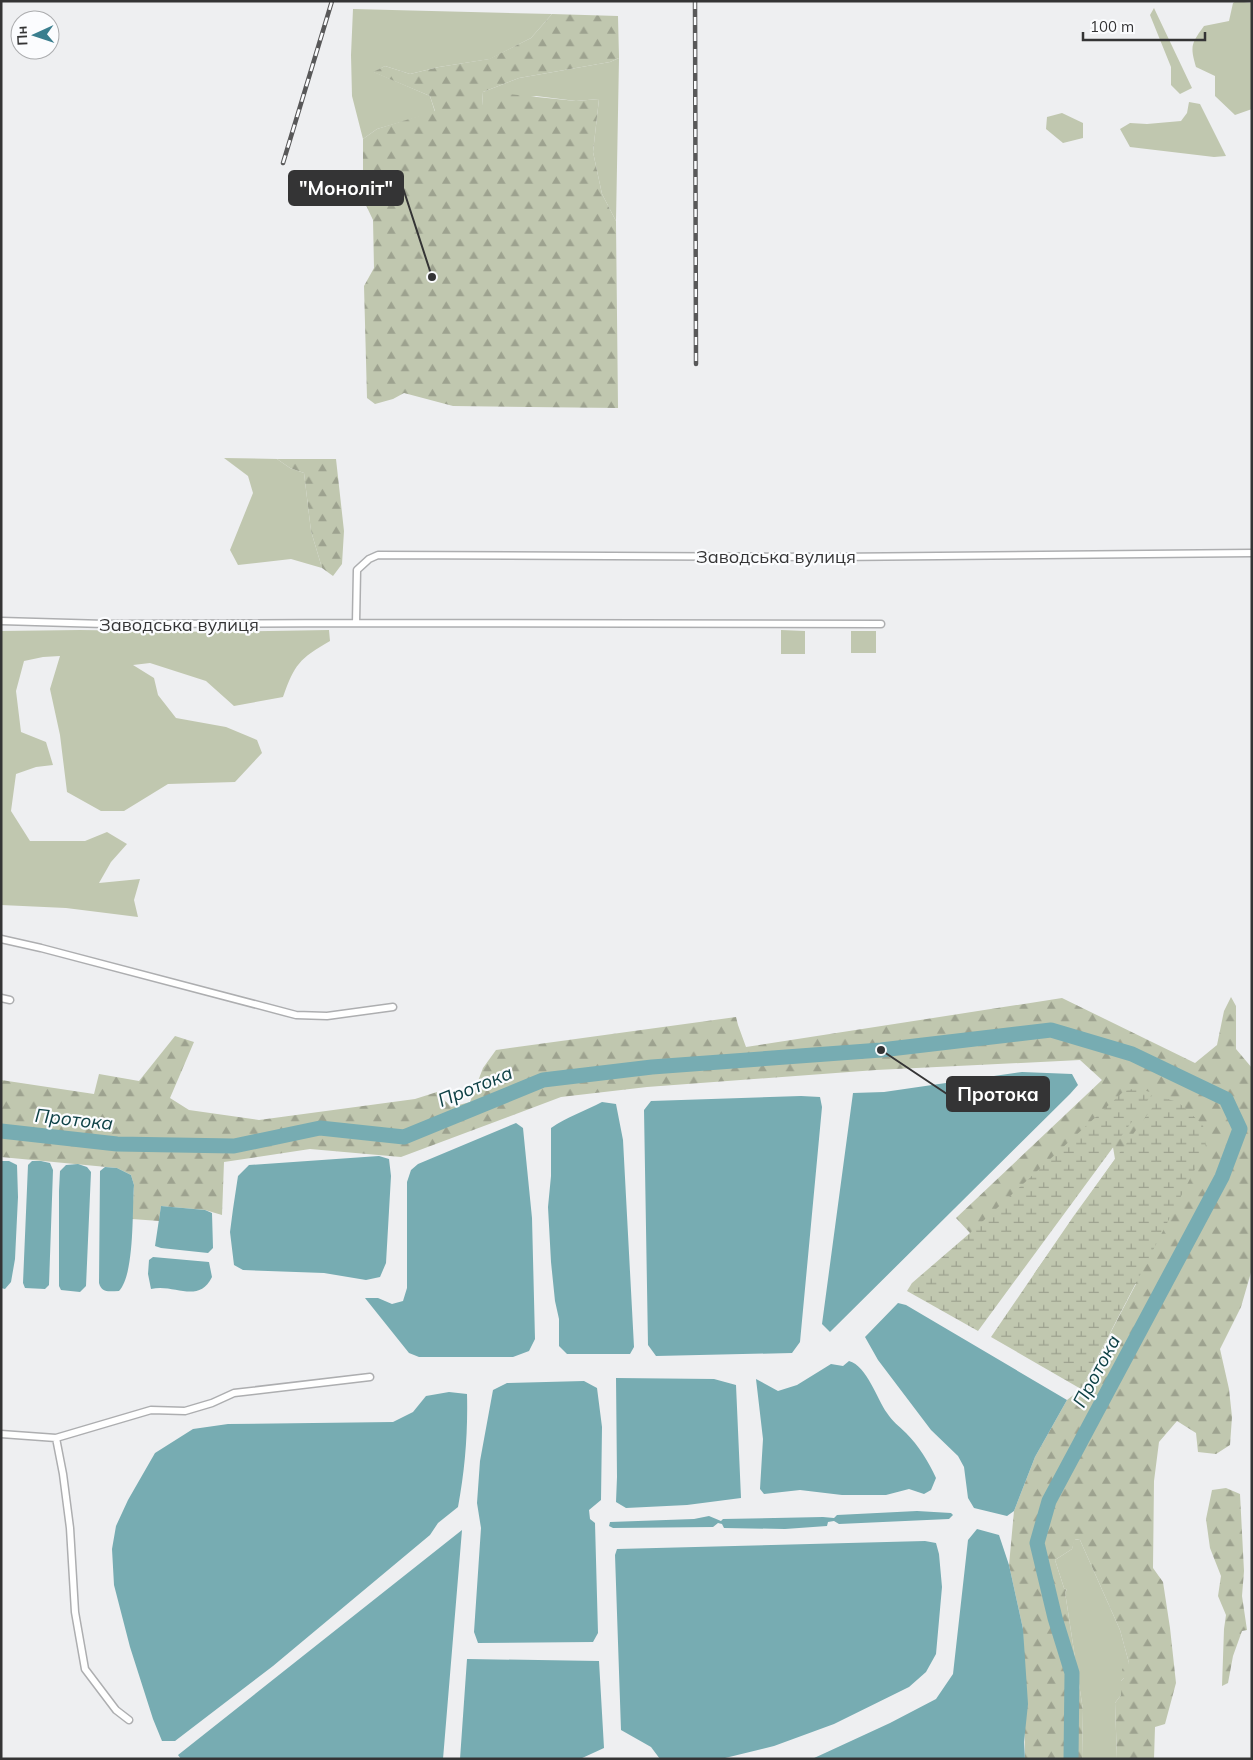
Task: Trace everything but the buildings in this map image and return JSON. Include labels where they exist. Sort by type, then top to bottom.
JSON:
[{"type":"street","name":"Заводська вулиця","points":[[356,623],[357,570],[368,559],[378,555],[776,557],[1252,554]]},
{"type":"street","name":"Заводська вулиця","points":[[1,622],[105,624],[882,624]]},
{"type":"street","points":[[1,939],[50,950],[296,1015],[327,1016],[393,1007]]},
{"type":"street","points":[[1,998],[10,1000]]},
{"type":"street","points":[[1,1434],[56,1438],[151,1410],[185,1411],[212,1403],[234,1393],[370,1377]]},
{"type":"street","points":[[56,1438],[70,1528],[75,1612],[85,1669],[116,1710],[129,1720]]},
{"type":"green space","points":[[1236,1],[1252,3],[1252,109],[1235,115],[1215,96],[1215,76],[1196,67],[1192,50],[1196,37],[1204,26],[1229,21],[1233,3]]},
{"type":"green space","points":[[1154,8],[1192,88],[1180,94],[1171,85],[1171,67],[1150,15]]},
{"type":"green space","points":[[353,9],[552,14],[531,38],[490,59],[439,67],[410,74],[385,66],[374,72],[430,96],[435,112],[377,129],[363,139],[352,96]]},
{"type":"green space","points":[[552,14],[618,16],[619,58],[610,62],[519,78],[483,92],[482,105],[508,94],[576,101],[599,99],[593,152],[602,194],[616,221],[618,408],[453,406],[404,393],[393,399],[375,404],[367,398],[364,286],[374,268],[373,220],[363,199],[363,139],[377,129],[435,111],[430,96],[373,72],[385,66],[410,74],[489,59],[531,38]]},
{"type":"green space","points":[[619,58],[616,221],[602,194],[593,152],[599,99],[576,101],[536,96],[482,106],[483,92],[519,78],[610,62]]},
{"type":"green space","points":[[1189,102],[1200,104],[1226,156],[1214,157],[1130,147],[1120,129],[1130,123],[1147,124],[1181,121],[1187,113]]},
{"type":"green space","points":[[1062,113],[1083,123],[1083,138],[1063,143],[1046,129],[1047,117]]},
{"type":"green space","points":[[224,458],[277,459],[290,468],[304,473],[311,531],[322,568],[291,559],[238,565],[230,550],[253,493],[248,476]]},
{"type":"green space","points":[[277,459],[336,459],[344,531],[342,564],[333,576],[322,568],[311,531],[304,473],[290,468]]},
{"type":"green space","points":[[329,630],[330,641],[299,663],[283,697],[234,706],[206,681],[150,663],[133,665],[154,678],[158,695],[176,718],[226,727],[257,740],[262,753],[235,782],[168,784],[124,811],[101,811],[67,792],[60,735],[50,689],[60,656],[24,661],[16,691],[21,732],[46,742],[53,765],[36,767],[16,774],[11,811],[30,841],[85,841],[107,832],[127,844],[111,862],[99,883],[140,879],[134,900],[138,917],[66,908],[1,905],[1,631],[218,632]]},
{"type":"green space","points":[[781,630],[805,631],[805,654],[781,654]]},
{"type":"green space","points":[[851,631],[876,631],[876,653],[851,653]]},
{"type":"green space","points":[[1231,997],[1236,1006],[1236,1049],[1252,1068],[1252,1269],[1241,1307],[1220,1349],[1229,1389],[1232,1417],[1230,1445],[1216,1454],[1198,1452],[1196,1433],[1177,1421],[1159,1442],[1154,1481],[1153,1568],[1163,1582],[1176,1683],[1165,1724],[1155,1727],[1154,1759],[1117,1759],[1115,1703],[1121,1695],[1121,1681],[1124,1678],[1122,1669],[1129,1663],[1120,1630],[1080,1540],[1075,1539],[1072,1549],[1055,1560],[1064,1588],[1067,1590],[1065,1592],[1083,1710],[1082,1759],[1025,1759],[1023,1629],[1009,1565],[1014,1511],[1035,1457],[1067,1400],[1081,1389],[1136,1284],[1034,1274],[1115,1159],[1113,1147],[976,1248],[970,1233],[956,1218],[1102,1080],[1080,1060],[876,1070],[647,1087],[561,1097],[401,1157],[310,1149],[224,1162],[222,1215],[205,1210],[161,1206],[159,1221],[132,1219],[134,1185],[131,1175],[117,1168],[1,1157],[1,1080],[94,1094],[99,1074],[139,1081],[175,1036],[194,1042],[170,1098],[189,1110],[259,1120],[415,1099],[437,1092],[451,1107],[470,1102],[483,1068],[496,1050],[736,1017],[746,1047],[1062,998],[1195,1063],[1217,1045],[1224,1011]]},
{"type":"green space","points":[[1137,1088],[1153,1093],[978,1331],[907,1291],[912,1283],[970,1233],[1124,1091]]},
{"type":"green space","points":[[1160,1097],[1178,1102],[1203,1125],[1206,1148],[1081,1389],[991,1337],[1073,1217]]},
{"type":"green space","points":[[1226,1488],[1240,1494],[1244,1571],[1242,1596],[1247,1630],[1242,1631],[1233,1656],[1228,1683],[1222,1686],[1226,1615],[1218,1596],[1221,1576],[1210,1548],[1206,1519],[1212,1490]]},
{"type":"green space","points":[[1074,1539],[1080,1540],[1120,1630],[1129,1663],[1124,1678],[1121,1681],[1121,1695],[1115,1703],[1117,1759],[1082,1759],[1083,1710],[1065,1592],[1067,1590],[1064,1588],[1055,1560],[1072,1549]]},
{"type":"water","points":[[1022,1072],[1072,1074],[1078,1085],[830,1332],[822,1324],[853,1093],[884,1092]]},
{"type":"water","points":[[820,1097],[822,1107],[800,1342],[792,1353],[656,1356],[648,1345],[644,1110],[651,1101]]},
{"type":"water","points":[[602,1102],[616,1104],[623,1140],[634,1347],[630,1354],[567,1354],[559,1346],[559,1319],[551,1262],[548,1207],[551,1176],[551,1128]]},
{"type":"water","points":[[516,1123],[523,1128],[532,1218],[535,1339],[529,1351],[513,1357],[419,1357],[409,1353],[365,1298],[378,1298],[392,1304],[403,1301],[407,1288],[407,1182],[411,1170],[418,1164]]},
{"type":"water","points":[[379,1156],[389,1159],[391,1176],[386,1263],[380,1277],[366,1280],[324,1273],[243,1270],[234,1265],[230,1232],[233,1209],[238,1176],[249,1165]]},
{"type":"water","points":[[1,1161],[9,1161],[17,1165],[18,1197],[15,1259],[11,1282],[5,1289],[1,1288]]},
{"type":"water","points":[[32,1161],[50,1163],[53,1170],[49,1285],[45,1289],[25,1288],[23,1283],[28,1165]]},
{"type":"water","points":[[78,1164],[87,1167],[91,1172],[86,1286],[80,1292],[61,1290],[59,1286],[60,1171],[66,1165]]},
{"type":"water","points":[[105,1167],[117,1168],[131,1175],[134,1185],[130,1257],[128,1271],[119,1291],[104,1290],[100,1287],[99,1283],[100,1171]]},
{"type":"water","points":[[161,1206],[205,1210],[212,1213],[213,1248],[208,1253],[155,1246]]},
{"type":"water","points":[[153,1257],[209,1262],[212,1277],[200,1290],[193,1292],[160,1288],[151,1289],[148,1274],[149,1260]]},
{"type":"water","points":[[898,1303],[906,1305],[1067,1400],[1035,1457],[1014,1511],[1007,1516],[974,1508],[968,1498],[964,1467],[958,1456],[931,1430],[878,1360],[865,1337]]},
{"type":"water","points":[[849,1361],[861,1369],[889,1416],[923,1454],[936,1478],[931,1490],[924,1494],[909,1489],[886,1495],[842,1495],[800,1490],[764,1494],[760,1489],[763,1439],[756,1379],[778,1391],[797,1385],[831,1364],[843,1366]]},
{"type":"water","points":[[616,1378],[714,1379],[736,1385],[741,1498],[687,1505],[626,1508],[616,1502]]},
{"type":"water","points":[[584,1381],[597,1388],[602,1427],[601,1500],[589,1510],[590,1519],[595,1523],[598,1633],[593,1642],[478,1643],[474,1632],[481,1528],[477,1503],[480,1461],[493,1390],[507,1383]]},
{"type":"water","points":[[449,1392],[467,1394],[466,1451],[458,1507],[438,1523],[430,1535],[273,1666],[175,1741],[162,1741],[130,1647],[114,1585],[112,1549],[116,1526],[128,1500],[155,1453],[193,1429],[228,1424],[393,1422],[413,1412],[426,1396]]},
{"type":"water","points":[[917,1511],[951,1513],[953,1515],[949,1519],[839,1524],[834,1521],[828,1522],[827,1526],[785,1529],[724,1528],[722,1524],[718,1523],[713,1527],[613,1528],[609,1526],[610,1522],[694,1519],[709,1516],[721,1521],[723,1519],[834,1518],[837,1515]]},
{"type":"water","points":[[977,1529],[999,1535],[1009,1565],[1023,1629],[1028,1704],[1024,1742],[1025,1759],[812,1759],[890,1723],[936,1699],[953,1674],[968,1540]]},
{"type":"water","points":[[462,1530],[443,1759],[181,1759],[178,1755]]},
{"type":"water","points":[[925,1541],[936,1543],[939,1554],[942,1587],[936,1654],[926,1672],[909,1687],[834,1724],[774,1746],[721,1759],[660,1759],[651,1747],[621,1730],[615,1555],[617,1549]]},
{"type":"water","points":[[467,1659],[599,1661],[604,1748],[580,1759],[460,1759]]},
{"type":"waterway","name":"Протока","points":[[1,1131],[117,1144],[234,1146],[320,1128],[404,1137],[543,1080],[652,1067],[881,1050],[1051,1030],[1132,1054],[1226,1099],[1240,1129],[1222,1177],[1049,1501],[1037,1543],[1055,1618],[1072,1673],[1071,1759]]},
{"type":"railway","points":[[283,163],[332,1]]},
{"type":"railway","points":[[695,1],[696,364]]},
{"type":"place","name":"\"Моноліт\"","points":[[432,277]]},
{"type":"place","name":"Протока","points":[[881,1050]]}]
